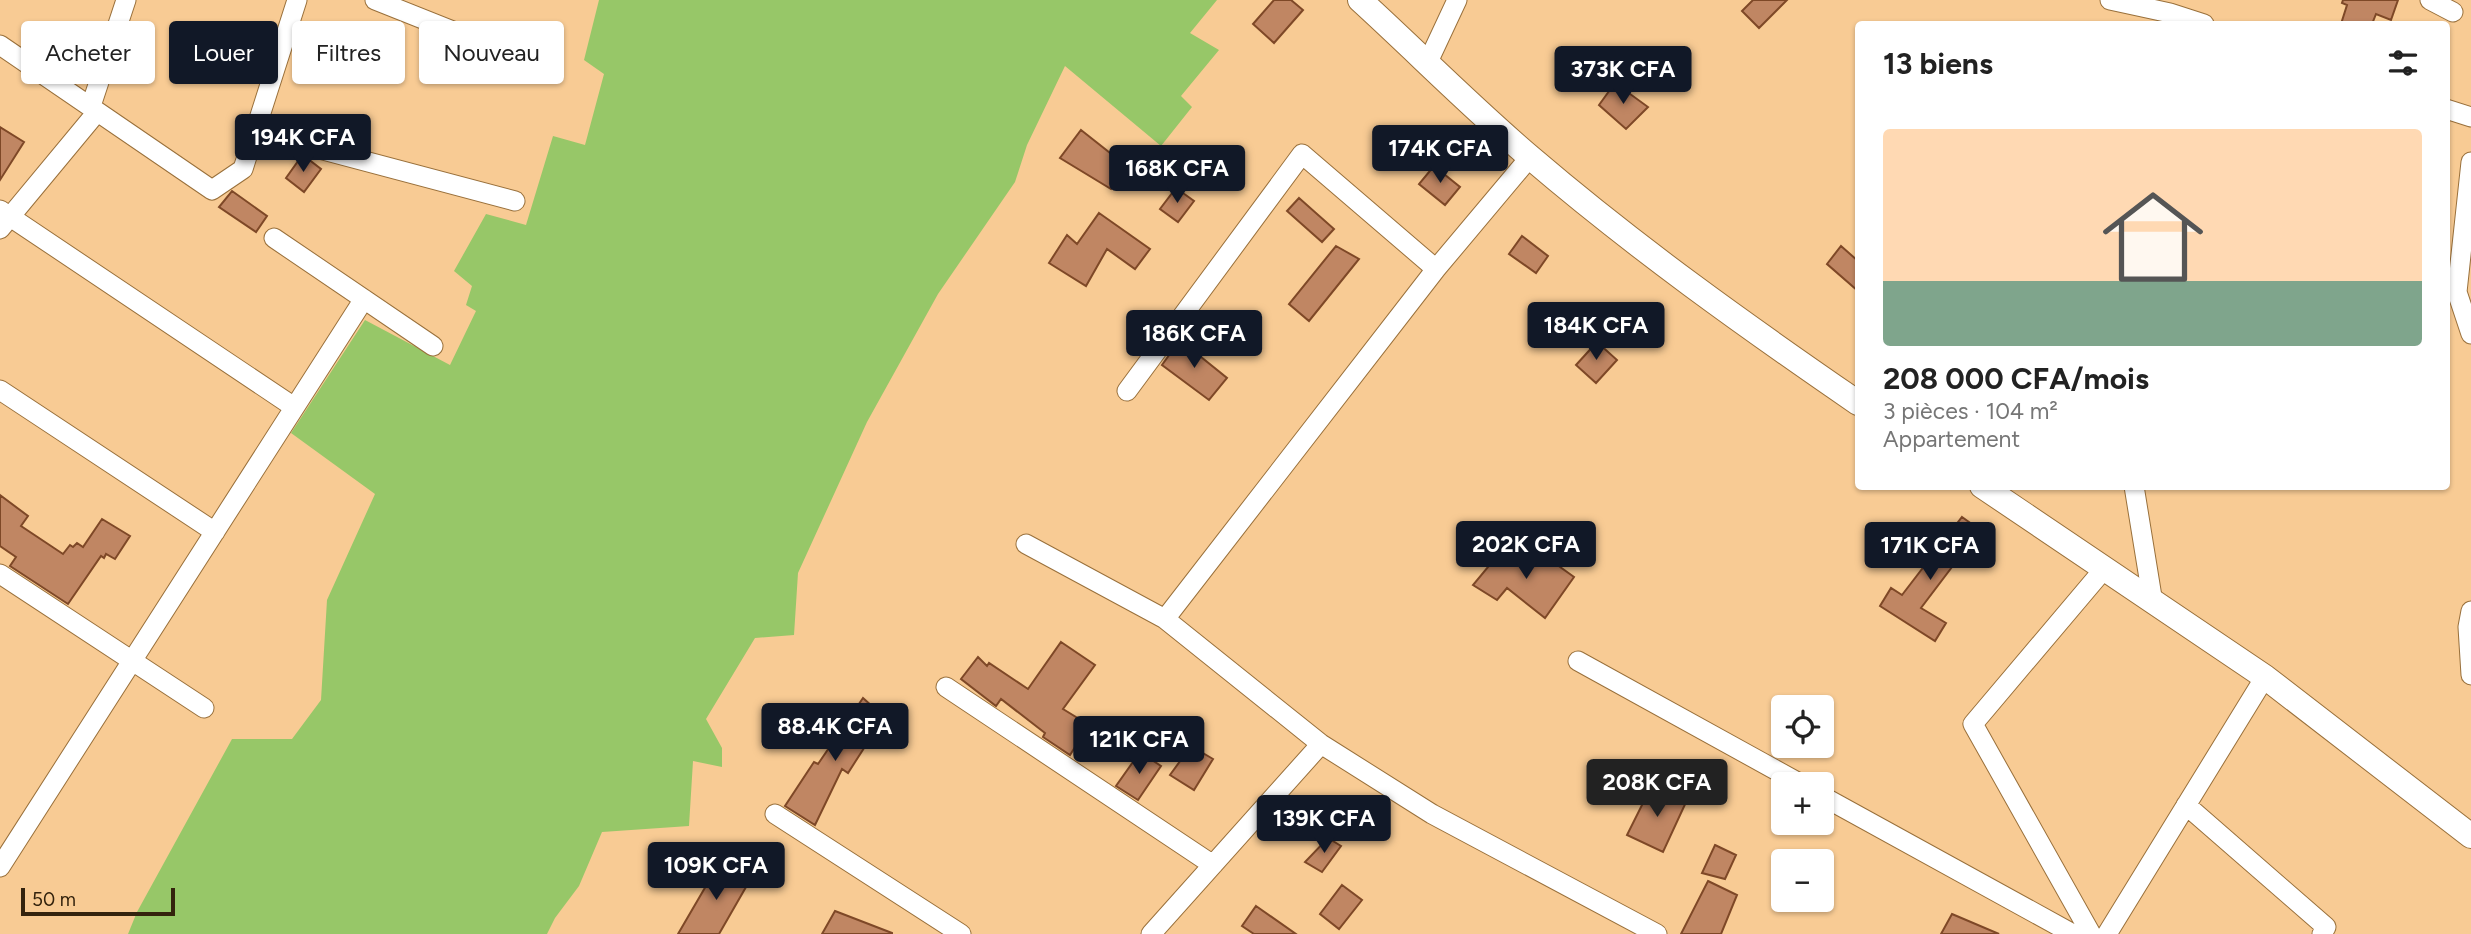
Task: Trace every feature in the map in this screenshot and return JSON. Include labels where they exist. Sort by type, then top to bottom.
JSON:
[{"type":"street","points":[[126,0],[94,109],[3,219],[294,407]]},
{"type":"street","points":[[0,45],[212,190],[243,169],[297,0]]},
{"type":"street","points":[[375,0],[428,21]]},
{"type":"street","points":[[1360,0],[1530,157],[1664,266],[1855,401]]},
{"type":"street","points":[[1428,62],[1457,0]]},
{"type":"street","points":[[2110,0],[2164,19]]},
{"type":"street","points":[[2430,0],[2453,12]]},
{"type":"street","points":[[2450,110],[2471,117]]},
{"type":"street","points":[[255,132],[515,201]]},
{"type":"street","points":[[1127,391],[1302,154],[1436,269]]},
{"type":"street","points":[[1166,619],[1436,269],[1530,157]]},
{"type":"street","points":[[2471,162],[2457,292],[2471,334]]},
{"type":"street","points":[[274,238],[433,346]]},
{"type":"street","points":[[0,867],[364,299]]},
{"type":"street","points":[[0,390],[215,532]]},
{"type":"street","points":[[1988,490],[2265,677],[2471,836]]},
{"type":"street","points":[[2135,490],[2153,603]]},
{"type":"street","points":[[1026,544],[1166,619],[1321,744],[1432,814],[1657,934]]},
{"type":"street","points":[[2091,934],[1973,724],[2104,569]]},
{"type":"street","points":[[0,574],[204,708]]},
{"type":"street","points":[[2471,611],[2468,627],[2471,675]]},
{"type":"street","points":[[1577,661],[1779,772]]},
{"type":"street","points":[[2107,934],[2265,677]]},
{"type":"street","points":[[946,687],[1213,865]]},
{"type":"street","points":[[1151,934],[1321,744]]},
{"type":"street","points":[[1834,803],[2073,934]]},
{"type":"street","points":[[2186,805],[2326,927],[2322,934]]},
{"type":"street","points":[[775,814],[961,934]]},
{"type":"green space","points":[[599,0],[1217,0],[1190,33],[1219,50],[1181,96],[1192,107],[1161,146],[1065,66],[1027,145],[1015,182],[938,294],[867,422],[798,573],[794,635],[755,638],[706,719],[722,748],[722,767],[693,761],[689,826],[602,832],[579,886],[555,918],[547,934],[128,934],[137,912],[232,739],[292,739],[321,700],[327,600],[375,494],[291,433],[365,320],[450,365],[476,311],[466,305],[472,286],[454,271],[486,214],[526,225],[553,136],[585,145],[604,74],[584,60]]},
{"type":"building","points":[[1274,0],[1291,0],[1303,10],[1274,43],[1253,24]]},
{"type":"building","points":[[1753,0],[1787,0],[1759,28],[1742,11]]},
{"type":"building","points":[[2343,0],[2398,0],[2391,20],[2376,14],[2373,21],[2342,21],[2347,5],[2342,3]]},
{"type":"building","points":[[1615,83],[1648,107],[1626,129],[1599,105]]},
{"type":"building","points":[[0,127],[24,142],[0,180]]},
{"type":"building","points":[[1081,130],[1129,168],[1111,189],[1060,158]]},
{"type":"building","points":[[301,157],[321,169],[304,192],[286,178]]},
{"type":"building","points":[[1434,166],[1460,187],[1445,205],[1419,184]]},
{"type":"building","points":[[1176,188],[1194,201],[1178,222],[1160,209]]},
{"type":"building","points":[[232,191],[267,216],[256,232],[219,207]]},
{"type":"building","points":[[1299,198],[1334,229],[1322,242],[1287,211]]},
{"type":"building","points":[[1099,213],[1150,249],[1135,269],[1107,249],[1086,286],[1049,263],[1067,235],[1077,244]]},
{"type":"building","points":[[1522,236],[1548,256],[1536,273],[1509,254]]},
{"type":"building","points":[[1336,246],[1359,259],[1309,321],[1289,304]]},
{"type":"building","points":[[1841,246],[1855,258],[1855,288],[1827,264]]},
{"type":"building","points":[[1180,340],[1227,378],[1209,400],[1162,365]]},
{"type":"building","points":[[1597,342],[1617,360],[1596,383],[1576,365]]},
{"type":"building","points":[[0,495],[28,516],[21,526],[63,554],[70,545],[73,547],[77,543],[83,547],[102,519],[130,536],[115,559],[106,554],[104,558],[101,556],[68,604],[10,566],[16,557],[0,546]]},
{"type":"building","points":[[1962,517],[1980,530],[1921,608],[1946,623],[1935,641],[1880,606],[1891,588],[1902,595]]},
{"type":"building","points":[[1502,550],[1527,568],[1542,554],[1574,577],[1545,618],[1507,588],[1497,600],[1473,585]]},
{"type":"building","points":[[1061,642],[1095,665],[1063,709],[1089,725],[1070,755],[1043,737],[1045,733],[1001,699],[996,706],[961,679],[978,657],[987,666],[989,663],[1028,689]]},
{"type":"building","points":[[863,698],[884,717],[848,773],[842,769],[815,825],[785,806],[814,762],[818,764]]},
{"type":"building","points":[[1191,746],[1213,759],[1194,790],[1170,775]]},
{"type":"building","points":[[1140,752],[1161,766],[1138,800],[1116,786]]},
{"type":"building","points":[[1651,787],[1687,800],[1663,852],[1627,835]]},
{"type":"building","points":[[1328,838],[1341,846],[1322,872],[1305,862]]},
{"type":"building","points":[[1715,845],[1736,855],[1725,879],[1702,873]]},
{"type":"building","points":[[720,862],[750,880],[719,934],[678,934]]},
{"type":"building","points":[[1708,881],[1737,895],[1721,934],[1681,934]]},
{"type":"building","points":[[1342,885],[1362,900],[1339,929],[1320,914]]},
{"type":"building","points":[[1256,906],[1296,934],[1254,934],[1242,926]]},
{"type":"building","points":[[835,911],[892,933],[892,934],[822,934]]},
{"type":"building","points":[[1952,914],[1999,934],[1941,934]]}]
